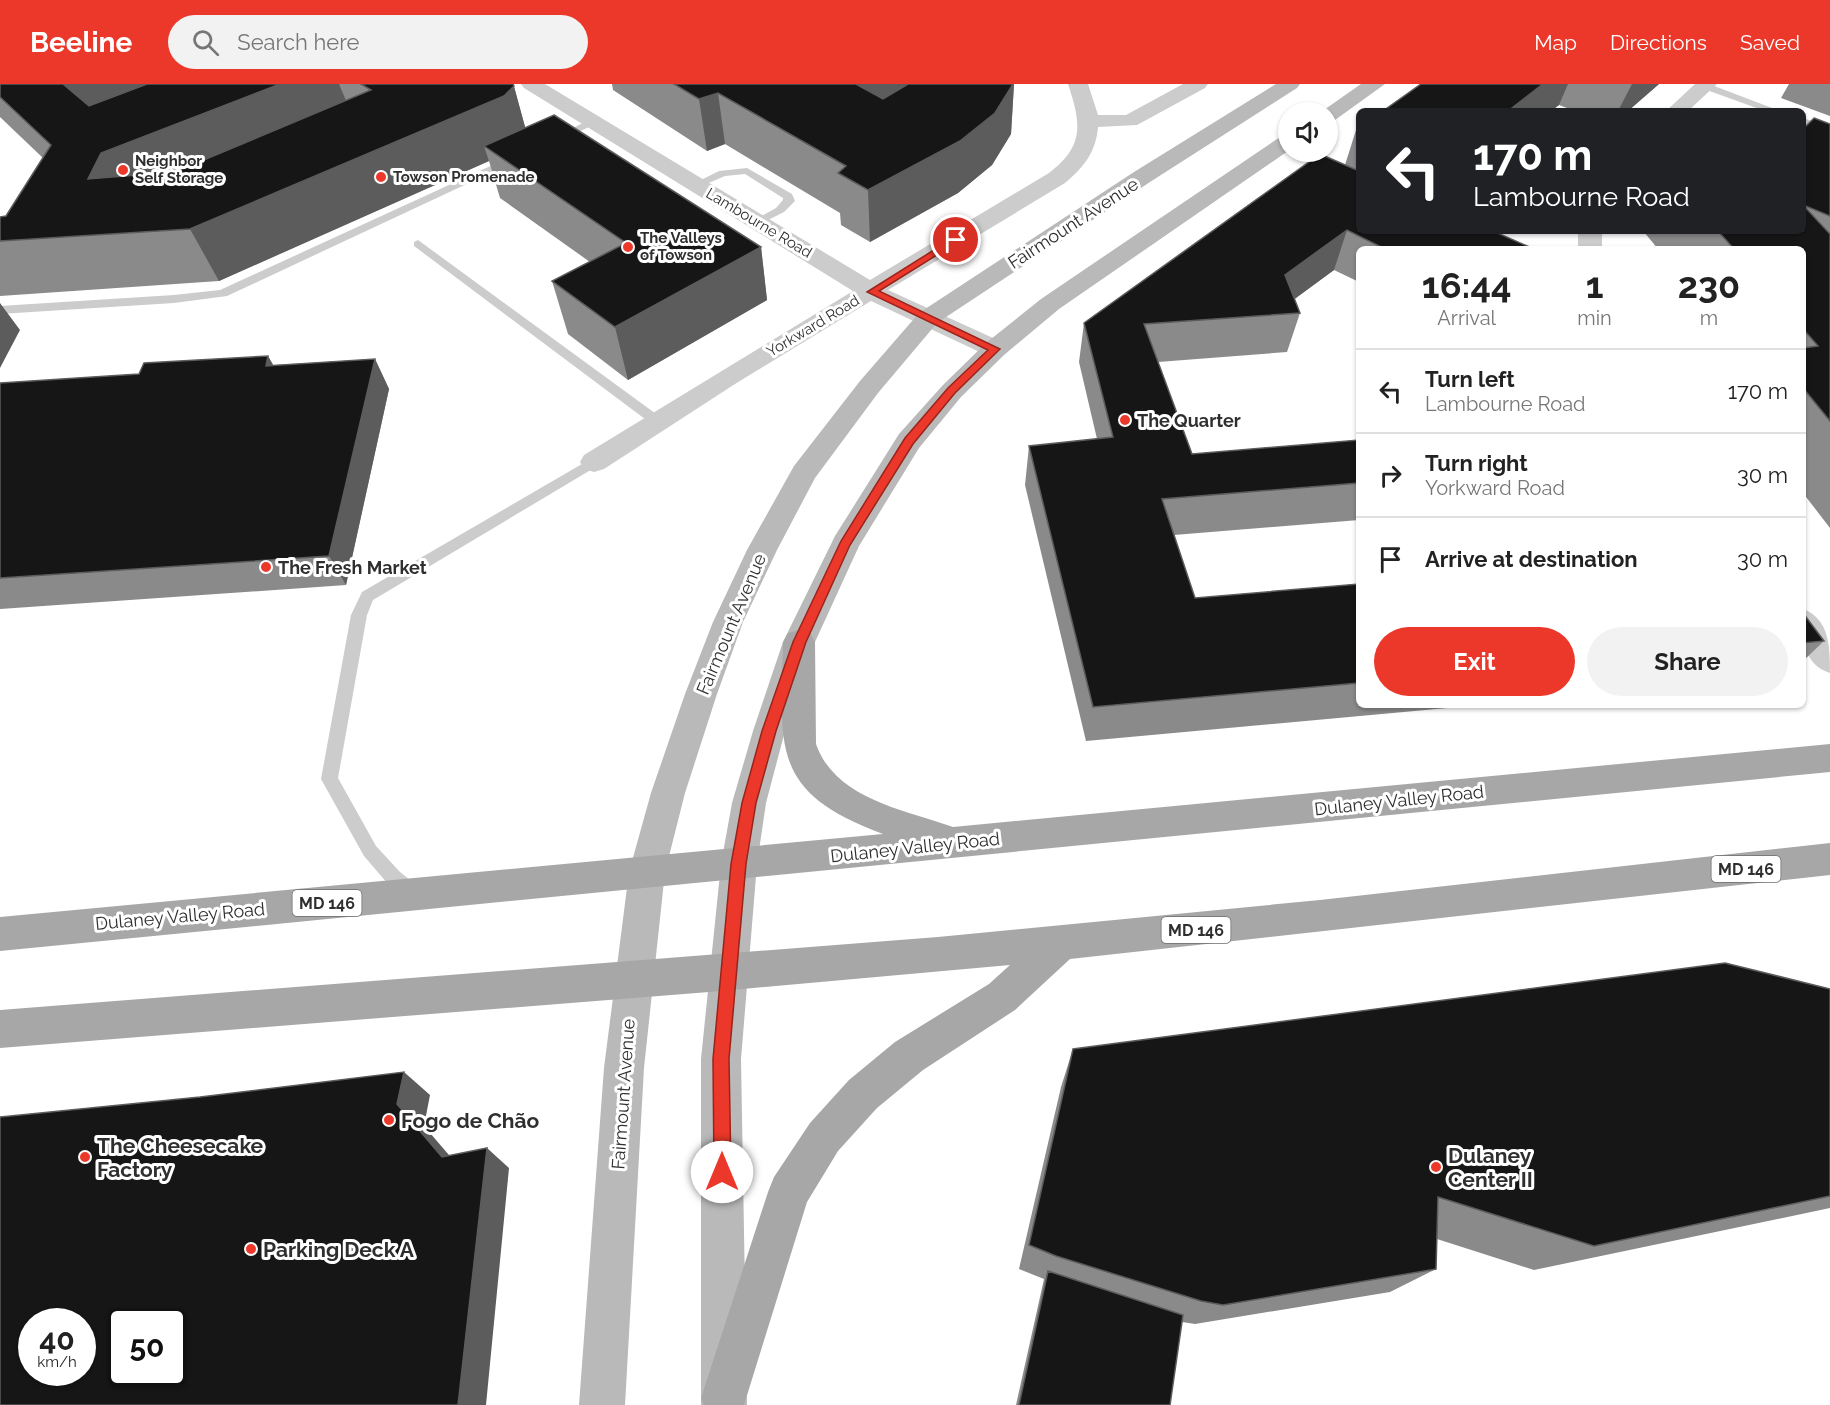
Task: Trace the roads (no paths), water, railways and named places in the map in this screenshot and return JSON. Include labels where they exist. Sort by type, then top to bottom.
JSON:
[{"type":"main road","name":"Fairmount Avenue","points":[[602,1405],[624,1068],[647,872],[668,793],[701,694],[728,622],[762,550],[804,473],[869,387],[928,318],[1290,84]]},
{"type":"main road","points":[[1338,109],[1375,84]]},
{"type":"main road","points":[[724,1402],[721,1059],[739,864],[749,803],[769,731],[799,642],[845,544],[909,441],[952,391],[994,349],[1050,304],[1101,267],[1278,149]]},
{"type":"main road","points":[[799,642],[800,745],[814,773],[837,797],[860,810],[957,843]]},
{"type":"main road","name":"Dulaney Valley Road","points":[[0,934],[1830,758]]},
{"type":"main road","name":"MD 146","points":[[0,1029],[633,980],[1060,943],[1366,913],[1830,859]]},
{"type":"main road","points":[[724,1402],[789,1192],[824,1137],[863,1094],[909,1056],[1002,997],[1060,943]]},
{"type":"street","name":"Lambourne Road","points":[[531,84],[872,292],[994,349]]},
{"type":"street","points":[[1078,84],[1088,112],[1088,121],[1130,121],[1198,84]]},
{"type":"street","points":[[1679,108],[1706,85]]},
{"type":"street","name":"Yorkward Road","points":[[594,462],[726,378],[1058,178],[1078,162],[1087,142],[1088,121]]},
{"type":"street","points":[[1806,625],[1830,661]]},
{"type":"lane","points":[[1706,85],[1766,108]]},
{"type":"lane","points":[[549,141],[593,121]]},
{"type":"lane","points":[[1806,122],[1830,131]]},
{"type":"lane","points":[[0,310],[174,299],[223,293],[517,157]]},
{"type":"lane","points":[[697,185],[723,173],[747,171],[788,196],[789,201],[780,210],[758,222]]},
{"type":"lane","points":[[418,243],[658,422]]},
{"type":"lane","points":[[415,894],[394,878],[370,851],[329,779],[359,615],[367,596],[391,584],[594,462]]},
{"type":"place","name":"Neighbor Self Storage","points":[[123,170]]},
{"type":"place","name":"Towson Promenade","points":[[381,177]]},
{"type":"place","name":"The Valleys of Towson","points":[[628,247]]},
{"type":"place","name":"The Quarter","points":[[1125,420]]},
{"type":"place","name":"The Fresh Market","points":[[266,567]]},
{"type":"place","name":"Fogo de Chão","points":[[389,1120]]},
{"type":"place","name":"The Cheesecake Factory","points":[[85,1157]]},
{"type":"place","name":"Dulaney Center II","points":[[1436,1167]]},
{"type":"place","name":"Parking Deck A","points":[[251,1249]]}]
